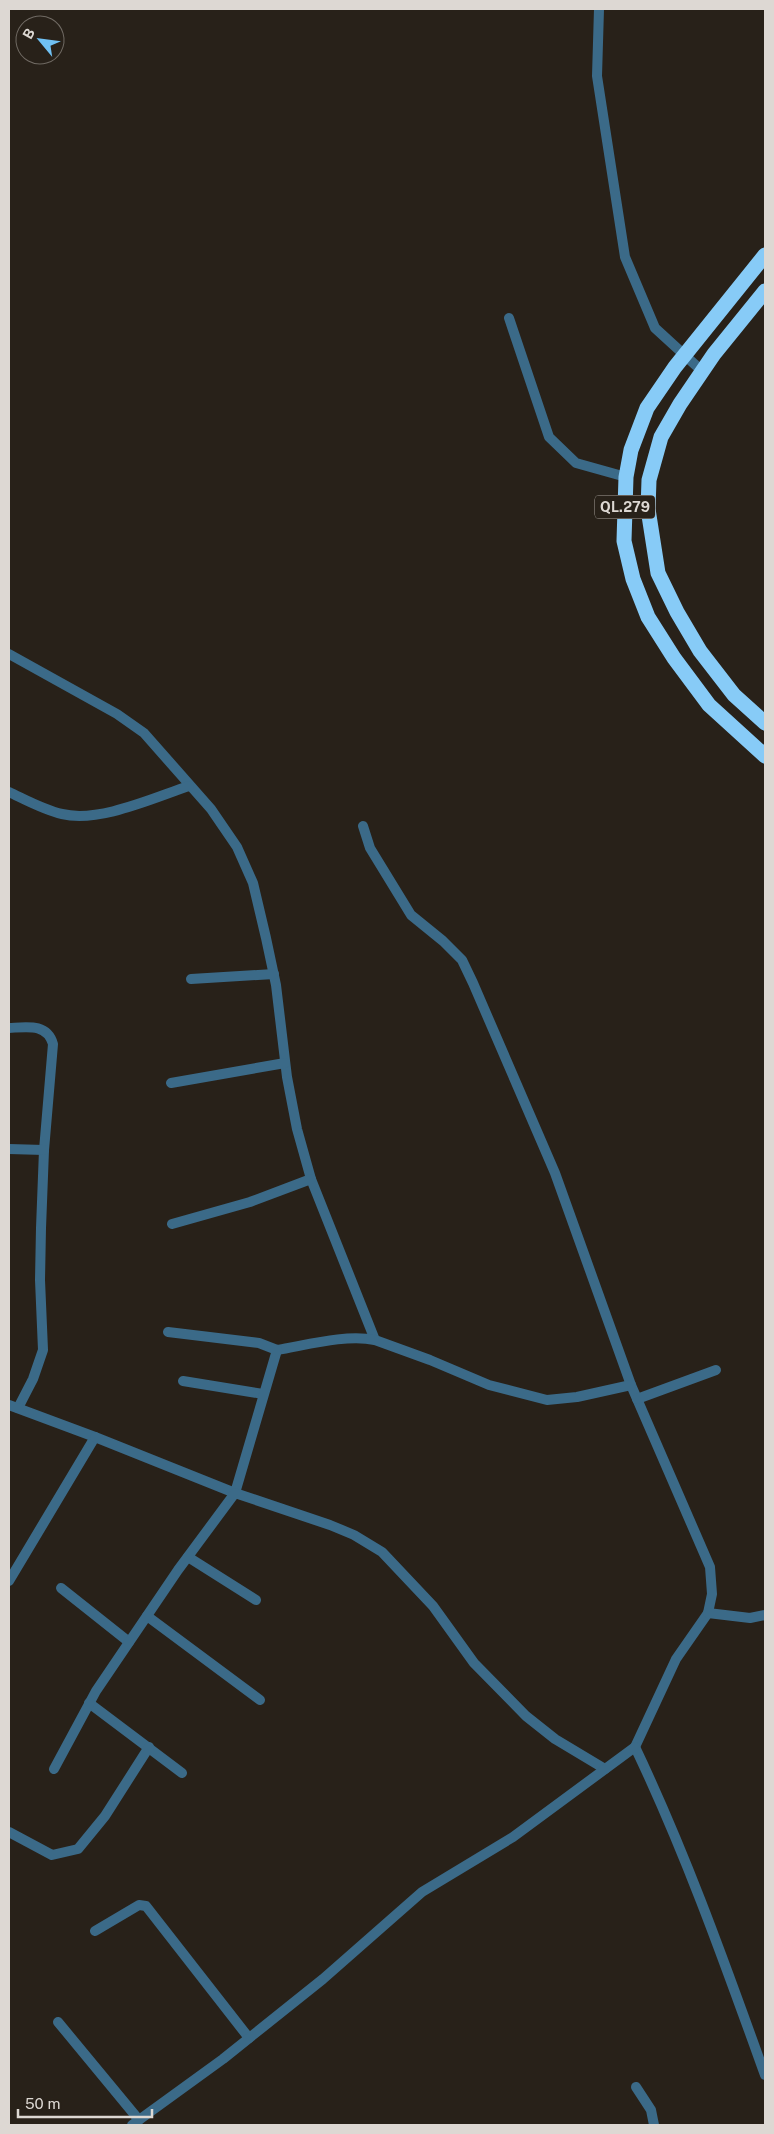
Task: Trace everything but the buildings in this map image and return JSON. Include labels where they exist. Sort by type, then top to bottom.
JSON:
[{"type":"highway","name":"QL.279","points":[[765,255],[684,355],[647,408],[631,450],[626,477],[624,541],[634,579],[648,617],[674,658],[709,705],[765,756]]},
{"type":"highway","name":"QL.279","points":[[765,291],[702,371],[661,437],[649,480],[648,510],[658,573],[700,651],[734,695],[765,723]]},
{"type":"street","points":[[599,9],[597,76],[625,257],[655,328],[702,371]]},
{"type":"street","points":[[509,318],[549,437],[576,463],[626,477]]},
{"type":"street","points":[[9,654],[132,724],[155,745],[211,809],[237,847],[253,883],[274,974],[285,1063],[297,1129],[311,1180],[375,1340]]},
{"type":"street","points":[[9,792],[61,814],[84,817],[107,813],[189,786]]},
{"type":"street","points":[[58,2022],[135,2123],[249,2038],[323,1979],[422,1892],[513,1837],[635,1747],[676,1659],[708,1613],[712,1594],[710,1567],[631,1385],[555,1173],[473,983],[462,960],[411,915],[370,848],[363,826]]},
{"type":"street","points":[[191,979],[274,974]]},
{"type":"street","points":[[9,1028],[38,1027],[46,1031],[51,1037],[53,1044],[44,1150],[40,1280],[43,1350],[33,1379],[14,1407],[236,1492],[330,1525],[382,1552],[433,1606],[474,1663],[526,1716],[555,1739],[605,1770]]},
{"type":"street","points":[[171,1083],[285,1063]]},
{"type":"street","points":[[9,1149],[44,1150]]},
{"type":"street","points":[[172,1224],[250,1202],[311,1180]]},
{"type":"street","points":[[168,1332],[259,1343],[277,1350],[365,1338],[430,1360],[489,1385],[547,1400],[577,1397],[631,1385]]},
{"type":"street","points":[[54,1769],[89,1703],[129,1642],[188,1556],[236,1492],[277,1350]]},
{"type":"street","points":[[637,1399],[716,1370]]},
{"type":"street","points":[[183,1381],[263,1394]]},
{"type":"street","points":[[9,1581],[95,1437]]},
{"type":"street","points":[[188,1556],[256,1600]]},
{"type":"street","points":[[61,1588],[129,1642]]},
{"type":"street","points":[[708,1613],[750,1618],[765,1615]]},
{"type":"street","points":[[147,1616],[260,1700]]},
{"type":"street","points":[[89,1703],[150,1747],[182,1773]]},
{"type":"street","points":[[9,1832],[52,1855],[78,1849],[105,1816],[150,1747]]},
{"type":"street","points":[[635,1747],[702,1900],[765,2075]]},
{"type":"street","points":[[95,1931],[139,1904],[146,1906],[249,2038]]},
{"type":"street","points":[[636,2087],[651,2110],[654,2125]]}]
